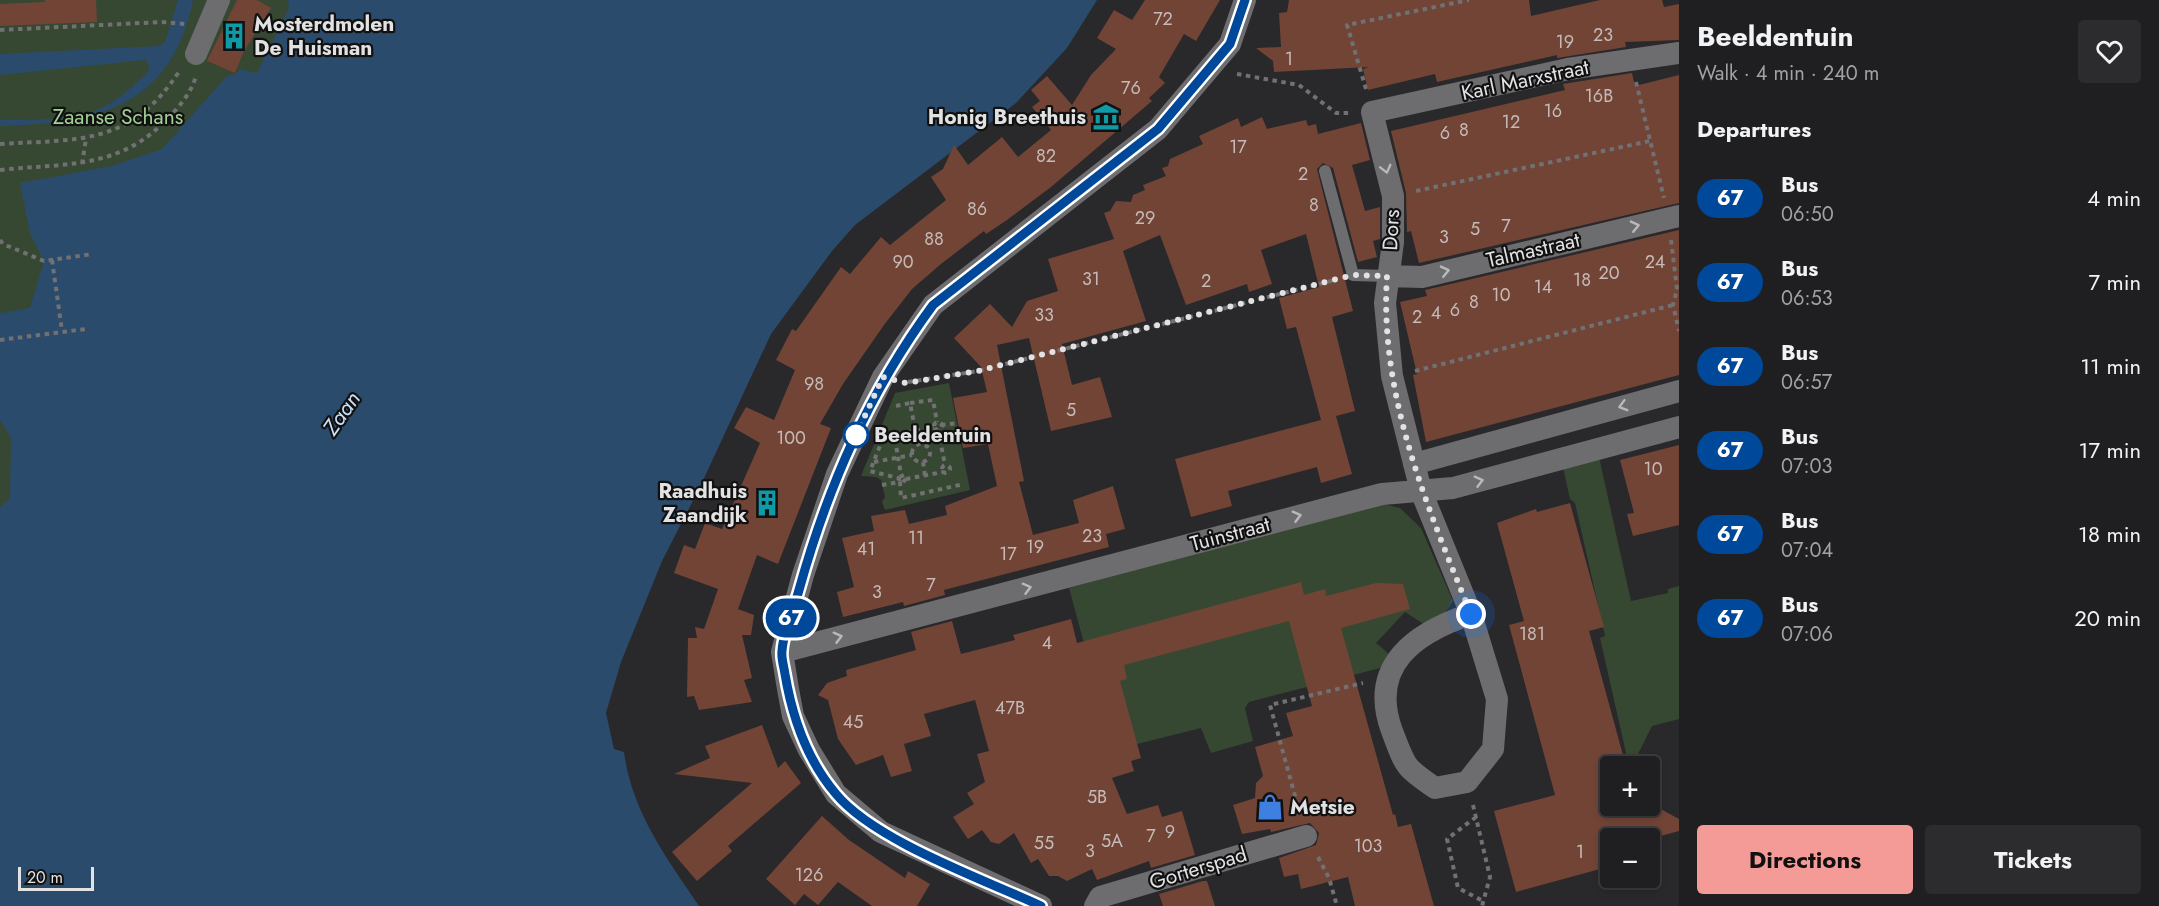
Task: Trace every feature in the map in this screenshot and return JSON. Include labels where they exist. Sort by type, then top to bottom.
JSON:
[{"type":"street","points":[[196,54],[219,0]]},
{"type":"street","points":[[1041,906],[881,832],[836,794],[809,750],[793,716],[782,652],[803,575],[834,484],[883,377],[933,305],[1158,129],[1230,44],[1245,0]]},
{"type":"street","name":"Karl Marxstraat","points":[[1372,112],[1568,69],[1679,53]]},
{"type":"street","name":"Dors","points":[[1372,112],[1393,196],[1393,242],[1385,303],[1392,376],[1421,491],[1471,614]]},
{"type":"street","name":"Talmastraat","points":[[1387,276],[1422,277],[1679,216]]},
{"type":"street","points":[[1414,464],[1679,391]]},
{"type":"street","name":"Tuinstraat","points":[[782,652],[1382,494],[1453,488],[1679,427]]},
{"type":"street","points":[[1471,614],[1497,699],[1493,749],[1467,782],[1436,788],[1406,768],[1387,717],[1387,677],[1395,662],[1412,644],[1454,619],[1471,614]]},
{"type":"street","name":"Gorterspad","points":[[1095,906],[1100,897],[1306,836]]},
{"type":"lane","name":"Dors","points":[[1325,171],[1353,275]]},
{"type":"lane","points":[[1353,275],[1387,276]]},
{"type":"path","points":[[1209,69],[1299,85],[1336,113],[1372,112],[1347,25],[1469,0]]},
{"type":"path","points":[[0,30],[162,22],[193,25]]},
{"type":"path","points":[[0,144],[86,139],[119,128],[150,107],[183,65],[196,54],[200,64],[192,88],[164,123],[131,149],[104,160],[82,164],[0,170]]},
{"type":"path","points":[[82,164],[86,139]]},
{"type":"path","points":[[1393,196],[1650,141]]},
{"type":"path","points":[[0,240],[3,244],[44,261],[93,254]]},
{"type":"path","points":[[52,260],[62,331]]},
{"type":"path","points":[[883,377],[906,383],[978,371],[1353,275]]},
{"type":"path","points":[[1392,376],[1673,305]]},
{"type":"path","points":[[0,340],[86,329]]},
{"type":"path","points":[[889,424],[870,471],[906,479],[944,472],[945,465],[933,399],[896,405],[893,414]]},
{"type":"path","points":[[910,403],[918,444]]},
{"type":"path","points":[[958,423],[891,434],[895,439],[898,458],[901,498],[964,484]]},
{"type":"path","points":[[918,444],[926,446],[929,451],[928,459],[923,462],[917,461],[912,455],[913,448],[918,444]]},
{"type":"path","points":[[874,462],[912,455]]},
{"type":"path","points":[[923,462],[925,476]]},
{"type":"path","points":[[882,485],[900,478]]},
{"type":"path","points":[[1337,906],[1329,878],[1306,836],[1270,705],[1387,677]]},
{"type":"path","points":[[1467,782],[1476,817],[1490,877],[1482,903],[1458,888],[1447,839],[1476,817]]},
{"type":"green space","name":"Zaanse Schans","points":[[0,0],[368,0],[0,686]]},
{"type":"green space","name":"Beeldentuin","points":[[949,383],[970,490],[885,510],[882,502],[885,497],[881,480],[876,477],[861,476],[895,393]]},
{"type":"green space","points":[[1599,457],[1631,601],[1668,593],[1668,589],[1679,586],[1679,719],[1652,726],[1637,756],[1627,756],[1600,638],[1605,636],[1575,503],[1570,499],[1563,467]]},
{"type":"green space","points":[[1379,503],[1400,508],[1421,528],[1453,601],[1443,616],[1428,627],[1405,612],[1376,643],[1389,654],[1384,667],[1249,702],[1245,708],[1253,741],[1211,753],[1201,728],[1113,750],[1069,588]]},
{"type":"water","points":[[178,0],[193,0],[182,37],[167,65],[148,87],[124,103],[97,114],[68,120],[0,126],[0,120],[64,118],[101,108],[132,87],[148,72],[149,65],[145,60],[0,75],[0,54],[159,46],[165,42]]},
{"type":"water","name":"Zaan","points":[[288,0],[1097,0],[1067,48],[1016,103],[855,225],[832,251],[771,334],[699,489],[662,561],[621,662],[606,713],[614,749],[624,752],[634,794],[652,833],[699,906],[0,906],[0,507],[10,498],[11,438],[0,420],[0,313],[30,308],[44,261],[30,233],[20,183],[112,166],[162,149],[227,76],[236,74],[240,69],[257,73],[289,8]]},
{"type":"building","points":[[45,0],[96,0],[97,22],[0,26],[0,4],[45,2]]},
{"type":"building","name":"Mosterdmolen De Huisman","points":[[237,0],[257,0],[271,8],[243,53],[235,73],[207,61]]},
{"type":"building","points":[[1145,0],[1220,0],[1196,41],[1184,34],[1159,77],[1165,83],[1149,98],[1152,101],[1051,187],[986,234],[984,231],[941,264],[912,289],[884,325],[843,384],[820,424],[831,428],[778,564],[757,555],[738,609],[754,615],[751,635],[742,635],[752,678],[744,680],[752,702],[699,710],[694,696],[687,697],[688,638],[697,638],[695,627],[704,629],[718,589],[674,573],[684,545],[695,549],[705,523],[722,529],[760,443],[734,428],[746,407],[774,420],[795,370],[776,360],[792,329],[796,331],[841,267],[850,274],[881,237],[890,245],[946,200],[931,177],[943,169],[954,145],[968,165],[1002,137],[1018,157],[1051,130],[1032,107],[1040,101],[1031,90],[1047,76],[1072,105],[1091,75],[1116,49],[1097,38],[1114,10],[1132,20]]},
{"type":"building","points":[[1289,0],[1529,0],[1531,16],[1600,0],[1662,0],[1664,7],[1679,4],[1679,40],[1625,42],[1626,47],[1557,58],[1557,55],[1437,82],[1435,74],[1368,90],[1363,69],[1369,67],[1274,72],[1273,61],[1256,48],[1281,47],[1279,13],[1287,12]]},
{"type":"building","points":[[1632,73],[1635,86],[1679,75],[1679,203],[1419,263],[1411,231],[1407,232],[1406,193],[1391,131],[1565,90],[1563,84]]},
{"type":"building","points":[[1262,117],[1267,129],[1306,120],[1308,126],[1316,124],[1318,134],[1361,123],[1370,160],[1352,165],[1365,211],[1380,207],[1380,239],[1373,241],[1377,257],[1358,262],[1333,168],[1323,163],[1317,169],[1353,311],[1332,317],[1355,411],[1336,416],[1352,474],[1321,483],[1317,467],[1228,491],[1232,506],[1191,517],[1175,459],[1321,420],[1296,327],[1287,329],[1279,298],[1319,287],[1306,234],[1261,250],[1272,284],[1249,292],[1247,284],[1186,305],[1160,235],[1123,251],[1146,321],[1062,344],[1072,385],[1100,377],[1112,417],[1051,431],[1029,338],[997,345],[1024,481],[1019,482],[1033,535],[1079,523],[1073,500],[1113,486],[1125,529],[1106,534],[1109,547],[944,590],[945,595],[904,606],[903,602],[843,617],[837,592],[854,587],[842,538],[874,531],[871,516],[905,510],[909,524],[947,515],[945,506],[997,486],[988,444],[963,448],[953,398],[987,392],[981,367],[954,338],[990,304],[1012,327],[1027,301],[1058,291],[1048,259],[1114,239],[1104,213],[1110,211],[1116,201],[1131,202],[1133,195],[1145,190],[1143,185],[1166,176],[1162,168],[1168,166],[1170,159],[1203,144],[1199,136],[1238,118],[1241,127]]},
{"type":"building","points":[[1679,230],[1679,375],[1426,442],[1413,375],[1417,374],[1400,302],[1427,296],[1425,290]]},
{"type":"building","points":[[1679,445],[1679,525],[1633,536],[1627,514],[1634,513],[1620,460]]},
{"type":"building","points":[[1570,503],[1604,627],[1589,631],[1623,756],[1600,756],[1600,816],[1660,816],[1660,809],[1679,819],[1679,831],[1660,836],[1660,828],[1600,828],[1600,869],[1516,892],[1494,811],[1555,795],[1509,625],[1524,621],[1497,523],[1536,509],[1537,512]]},
{"type":"building","points":[[1301,582],[1304,595],[1325,589],[1326,596],[1376,583],[1403,584],[1410,609],[1341,628],[1393,815],[1395,814],[1398,827],[1411,824],[1434,906],[1355,906],[1348,877],[1301,889],[1298,874],[1284,877],[1279,858],[1316,845],[1319,833],[1310,823],[1271,832],[1270,829],[1242,834],[1233,805],[1255,798],[1256,783],[1263,776],[1255,747],[1293,736],[1286,713],[1312,706],[1289,621],[1124,665],[1127,679],[1120,681],[1141,758],[1131,761],[1134,771],[1112,778],[1127,814],[1158,805],[1162,817],[1182,811],[1195,855],[1151,868],[1149,861],[1097,880],[1092,869],[1067,881],[1058,876],[1049,876],[1038,859],[1031,863],[1014,833],[999,844],[991,842],[982,830],[968,839],[953,817],[974,804],[967,793],[985,782],[977,754],[989,751],[975,700],[924,714],[931,736],[904,744],[912,771],[891,777],[883,755],[856,765],[838,739],[828,700],[818,695],[827,683],[847,676],[846,670],[916,650],[911,632],[952,621],[961,654],[1015,640],[1013,635],[1071,619],[1077,643]]},
{"type":"building","points":[[762,725],[778,768],[785,761],[801,783],[728,846],[732,851],[697,881],[672,852],[752,783],[674,774],[710,758],[705,746]]},
{"type":"building","points":[[822,816],[849,840],[905,878],[908,871],[930,884],[917,906],[872,906],[838,882],[818,905],[804,894],[795,905],[766,879]]},
{"type":"building","points":[[1207,881],[1215,906],[1163,906],[1159,894]]},
{"type":"bus line","name":"67","points":[[1041,906],[881,832],[836,794],[809,750],[793,716],[782,652],[803,575],[837,474],[883,377],[910,336],[933,305],[1158,129],[1230,44],[1245,0]]},
{"type":"place","name":"Mosterdmolen De Huisman","points":[[234,36]]},
{"type":"place","name":"Honig Breethuis","points":[[1106,117]]},
{"type":"place","name":"Beeldentuin","points":[[856,435]]},
{"type":"place","name":"Raadhuis Zaandijk","points":[[767,503]]},
{"type":"place","name":"Metsie","points":[[1270,807]]},
{"type":"route","points":[[856,435],[883,377],[906,383],[978,371],[1353,275],[1387,276],[1385,303],[1392,376],[1421,491],[1471,614]]}]
